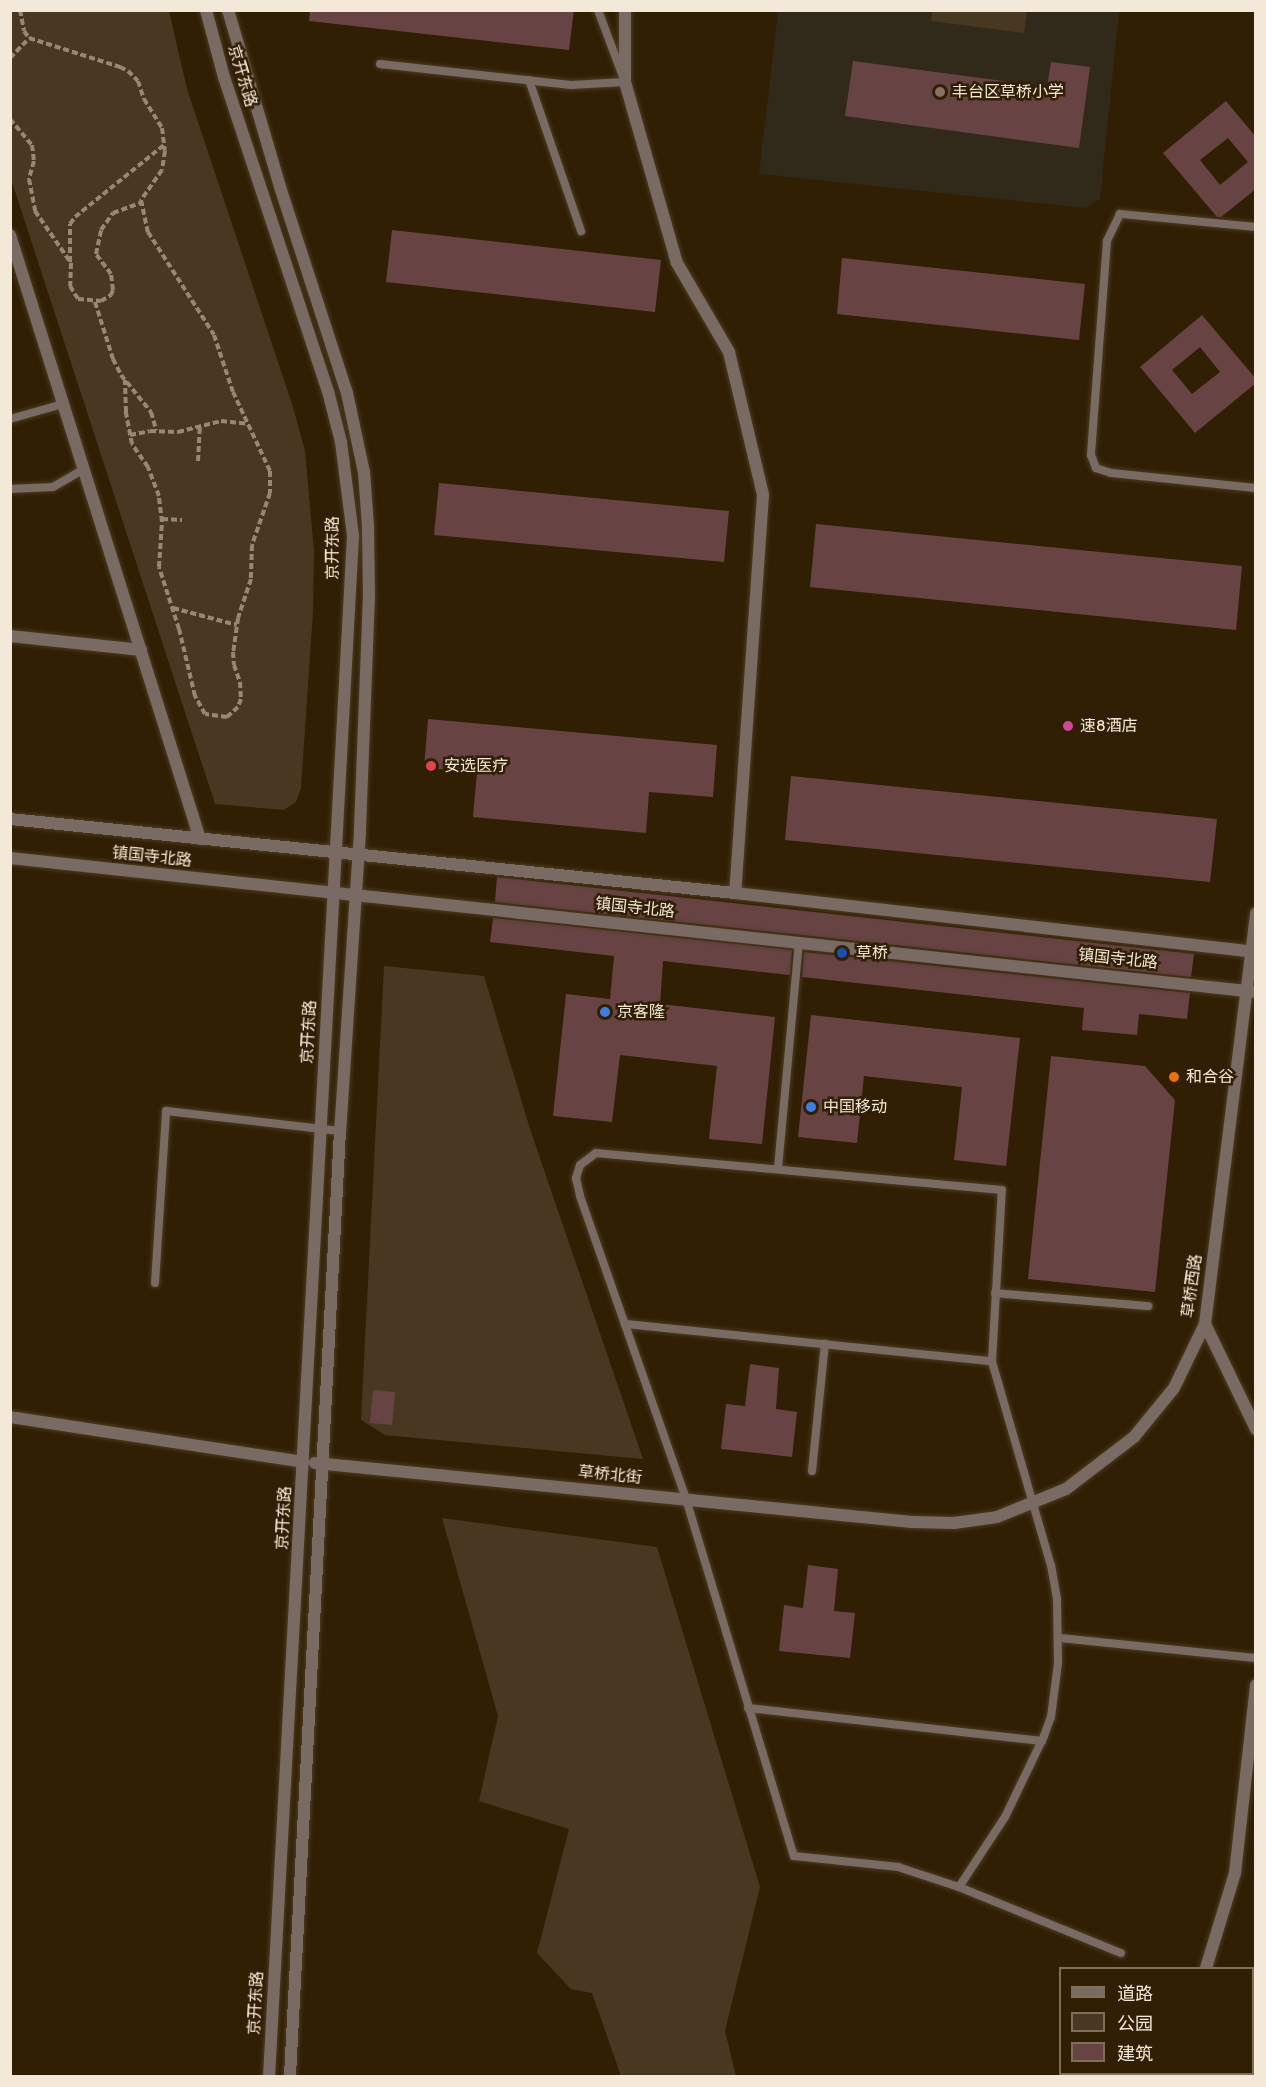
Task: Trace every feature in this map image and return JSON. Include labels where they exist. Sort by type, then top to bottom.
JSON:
[{"type":"street","name":"京开东路","points":[[206,10],[224,77],[328,391],[341,442],[353,536],[304,1462],[268,2076]]},
{"type":"street","name":"京开东路","points":[[228,10],[281,190],[347,393],[364,472],[369,595],[358,857],[340,1131],[290,2076]]},
{"type":"street","points":[[625,10],[625,82],[677,263],[729,352],[764,495],[735,893]]},
{"type":"street","points":[[10,235],[14,257],[84,469],[200,839]]},
{"type":"street","points":[[10,636],[141,650]]},
{"type":"street","name":"镇国寺北路","points":[[10,819],[358,857],[735,893],[1253,951]]},
{"type":"street","name":"镇国寺北路","points":[[10,858],[1251,992]]},
{"type":"street","name":"草桥西路","points":[[912,1522],[954,1523],[997,1517],[1033,1505],[1066,1490],[1134,1437],[1174,1388],[1205,1324],[1251,992],[1256,913]]},
{"type":"street","points":[[1205,1324],[1256,1429]]},
{"type":"street","name":"草桥北街","points":[[10,1417],[304,1462],[912,1522]]},
{"type":"street","points":[[1206,1967],[1235,1873],[1256,1685]]},
{"type":"lane","points":[[380,64],[571,85],[625,82],[598,10]]},
{"type":"lane","points":[[529,80],[581,231]]},
{"type":"lane","points":[[1256,227],[1120,214],[1107,241],[1091,455],[1096,468],[1111,473],[1256,488]]},
{"type":"lane","points":[[10,419],[63,404]]},
{"type":"lane","points":[[10,489],[52,487],[84,469]]},
{"type":"lane","points":[[778,1168],[799,942]]},
{"type":"lane","points":[[154,1283],[166,1111],[340,1131]]},
{"type":"lane","points":[[959,1887],[1005,1817],[1042,1741],[1051,1717],[1056,1686],[1059,1638],[1057,1599],[1051,1566],[992,1360],[1002,1190],[596,1153],[580,1166],[576,1178],[580,1196],[686,1499],[794,1856],[898,1867],[959,1887],[1121,1953]]},
{"type":"lane","points":[[995,1293],[1148,1306]]},
{"type":"lane","points":[[625,1324],[992,1360]]},
{"type":"lane","points":[[812,1471],[825,1344]]},
{"type":"lane","points":[[1059,1638],[1256,1658]]},
{"type":"lane","points":[[748,1708],[1042,1741]]},
{"type":"path","points":[[20,10],[24,31],[29,38],[128,70],[138,81],[144,99],[159,122],[164,144],[162,170],[143,195],[141,203],[148,232],[214,335],[224,371],[266,458],[272,482],[264,514],[252,545],[251,579],[237,625],[234,665],[240,682],[241,699],[233,714],[227,717],[212,717],[205,714],[195,696],[159,567],[162,519],[154,480],[132,444],[126,412],[125,380]]},
{"type":"path","points":[[10,58],[29,38]]},
{"type":"path","points":[[10,119],[32,145],[34,161],[29,179],[35,211],[70,263]]},
{"type":"path","points":[[141,203],[112,213],[101,230],[96,254],[111,274],[113,290],[107,299],[95,302],[78,299],[72,292],[70,224],[75,217],[164,144]]},
{"type":"path","points":[[95,302],[113,359],[125,380],[151,412],[156,430]]},
{"type":"path","points":[[130,435],[156,430],[178,432],[227,420],[249,424]]},
{"type":"path","points":[[198,461],[200,426]]},
{"type":"path","points":[[162,519],[182,520]]},
{"type":"path","points":[[172,608],[237,625]]},
{"type":"shaded area","name":"丰台区草桥小学","points":[[778,11],[1119,11],[1100,199],[1085,208],[759,174]]},
{"type":"green space","points":[[10,11],[169,11],[187,89],[293,407],[305,451],[314,551],[313,611],[301,788],[296,802],[284,810],[215,804],[11,179]]},
{"type":"green space","points":[[932,11],[1027,11],[1024,33],[931,21]]},
{"type":"green space","points":[[384,966],[484,976],[530,1129],[643,1459],[385,1435],[361,1420]]},
{"type":"green space","points":[[442,1518],[657,1547],[760,1887],[725,2031],[736,2076],[621,2076],[592,1993],[571,1989],[537,1953],[569,1829],[479,1801],[498,1716]]},
{"type":"building","points":[[310,10],[574,10],[569,50],[309,21]]},
{"type":"building","points":[[853,61],[1047,87],[1051,62],[1090,67],[1079,148],[845,116]]},
{"type":"building","points":[[1226,101],[1256,137],[1256,189],[1221,217],[1217,217],[1163,153]],"holes":[[[1228,138],[1248,162],[1220,185],[1200,160]]]},
{"type":"building","points":[[392,230],[661,260],[655,312],[386,282]]},
{"type":"building","points":[[842,258],[1085,284],[1079,340],[837,314]]},
{"type":"building","points":[[1202,315],[1256,379],[1256,383],[1195,433],[1140,367]],"holes":[[[1200,347],[1220,372],[1192,394],[1172,370]]]},
{"type":"building","points":[[439,483],[729,511],[724,562],[434,535]]},
{"type":"building","points":[[816,524],[1242,566],[1236,630],[810,587]]},
{"type":"building","points":[[428,719],[717,745],[713,797],[649,792],[646,833],[473,817],[477,772],[424,768]]},
{"type":"building","points":[[791,776],[1217,819],[1210,882],[785,840]]},
{"type":"building","points":[[497,877],[1194,954],[1191,977],[495,902]]},
{"type":"building","points":[[493,918],[792,950],[790,975],[663,961],[660,1004],[775,1017],[762,1144],[709,1139],[717,1066],[620,1055],[612,1122],[553,1116],[566,994],[610,999],[614,956],[490,942]]},
{"type":"building","points":[[804,952],[1190,993],[1187,1019],[1139,1014],[1137,1035],[1082,1030],[1084,1008],[802,977]]},
{"type":"building","points":[[811,1015],[1020,1038],[1006,1166],[954,1160],[962,1087],[864,1076],[857,1143],[798,1137]]},
{"type":"building","points":[[1051,1056],[1145,1066],[1175,1100],[1155,1292],[1028,1279]]},
{"type":"building","points":[[750,1364],[779,1368],[776,1409],[797,1412],[792,1457],[721,1449],[726,1404],[745,1406]]},
{"type":"building","points":[[373,1390],[395,1392],[392,1425],[370,1423]]},
{"type":"building","points":[[808,1565],[838,1569],[834,1611],[855,1613],[850,1658],[779,1651],[784,1605],[803,1608]]},
{"type":"place","name":"丰台区草桥小学","points":[[940,92]]},
{"type":"place","name":"速8酒店","points":[[1068,726]]},
{"type":"place","name":"安选医疗","points":[[431,766]]},
{"type":"place","name":"草桥","points":[[842,953]]},
{"type":"place","name":"京客隆","points":[[605,1012]]},
{"type":"place","name":"和合谷","points":[[1174,1077]]},
{"type":"place","name":"中国移动","points":[[811,1107]]}]
